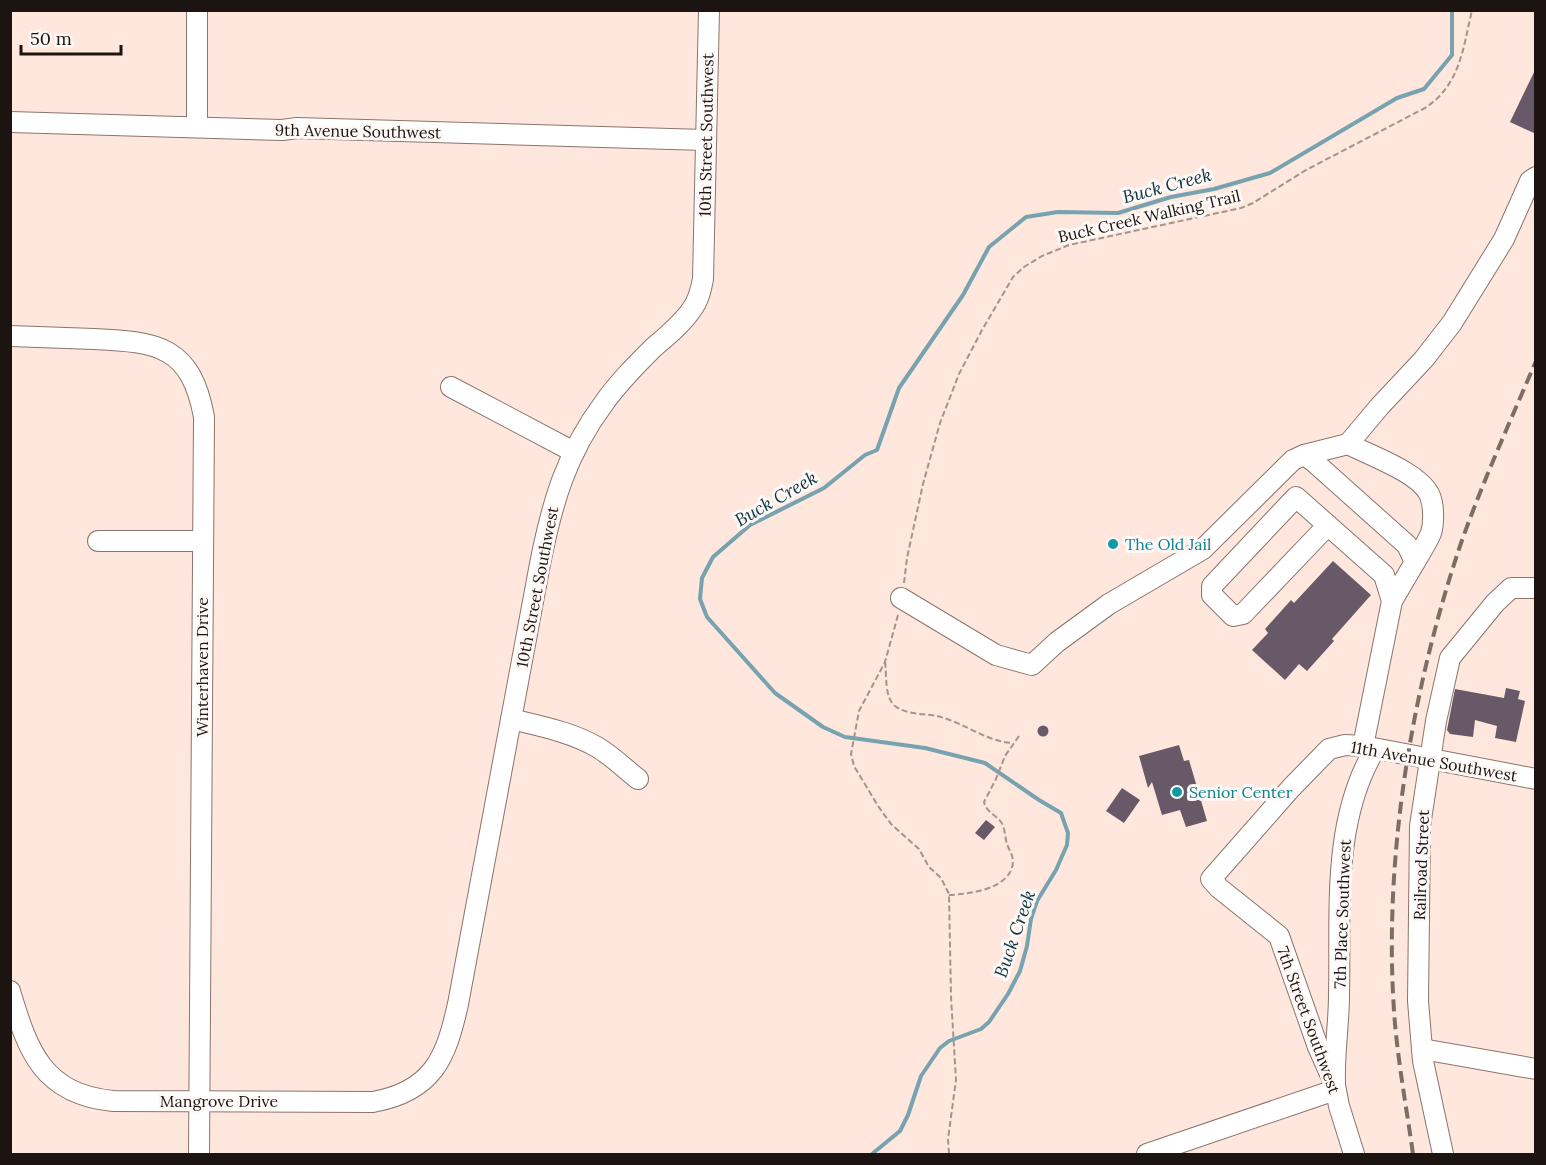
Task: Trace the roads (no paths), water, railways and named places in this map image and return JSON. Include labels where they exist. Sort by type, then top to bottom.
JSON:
[{"type":"street","points":[[197,10],[197,127]]},
{"type":"street","name":"10th Street Southwest","points":[[453,1028],[554,499],[574,452],[604,402],[651,350],[683,321],[697,301],[703,279],[709,10]]},
{"type":"street","name":"9th Avenue Southwest","points":[[10,122],[705,140]]},
{"type":"street","points":[[901,598],[996,655],[1032,665],[1057,642],[1109,604],[1203,549],[1293,460],[1348,444],[1424,359],[1452,323],[1504,239],[1530,182],[1536,177]]},
{"type":"street","name":"Winterhaven Drive","points":[[10,336],[144,343],[166,350],[189,372],[200,396],[204,417],[199,1155]]},
{"type":"street","points":[[451,387],[574,452]]},
{"type":"street","points":[[1348,444],[1401,470],[1419,482],[1430,495],[1433,515],[1431,533],[1392,601]]},
{"type":"street","points":[[1304,455],[1314,461],[1407,545],[1415,562]]},
{"type":"street","points":[[1328,525],[1243,614],[1233,616],[1212,595],[1212,586],[1296,497],[1328,525],[1384,575],[1392,601]]},
{"type":"street","points":[[98,541],[202,541]]},
{"type":"street","name":"Railroad Street","points":[[1443,1155],[1429,1094],[1422,1049],[1418,990],[1420,826],[1429,758],[1450,658],[1495,603],[1511,588],[1536,588]]},
{"type":"street","name":"7th Place Southwest","points":[[1335,1087],[1339,1017],[1342,842],[1369,747],[1392,601]]},
{"type":"street","points":[[511,719],[572,735],[585,741],[599,748],[638,779]]},
{"type":"street","name":"11th Avenue Southwest","points":[[1212,879],[1323,754],[1335,746],[1369,747],[1536,779]]},
{"type":"street","name":"7th Street Southwest","points":[[1212,879],[1219,888],[1279,936],[1318,1047],[1335,1087],[1354,1155]]},
{"type":"street","name":"Mangrove Drive","points":[[10,991],[33,1053],[44,1070],[61,1085],[76,1093],[96,1099],[200,1102],[373,1102],[396,1097],[426,1078],[447,1048],[453,1028]]},
{"type":"street","points":[[1422,1049],[1536,1069]]},
{"type":"street","points":[[1147,1155],[1335,1087]]},
{"type":"waterway","name":"Buck Creek","points":[[872,1154],[900,1131],[921,1076],[940,1048],[949,1041],[981,1029],[989,1022],[1008,994],[1020,971],[1037,901],[1056,870],[1067,845],[1068,833],[1061,813],[985,763],[925,748],[845,737],[823,727],[775,693],[707,617],[700,599],[702,578],[713,557],[750,525],[824,488],[865,455],[877,450],[899,388],[963,295],[989,247],[1026,217],[1058,212],[1118,213],[1171,197],[1214,189],[1270,173],[1397,98],[1424,89],[1452,55],[1452,10]]},
{"type":"railway","points":[[1413,1154],[1395,1024],[1392,964],[1397,843],[1404,782],[1414,721],[1442,603],[1469,522],[1536,361]]},
{"type":"place","name":"The Old Jail","points":[[1113,544]]},
{"type":"place","name":"Senior Center","points":[[1177,792]]}]
